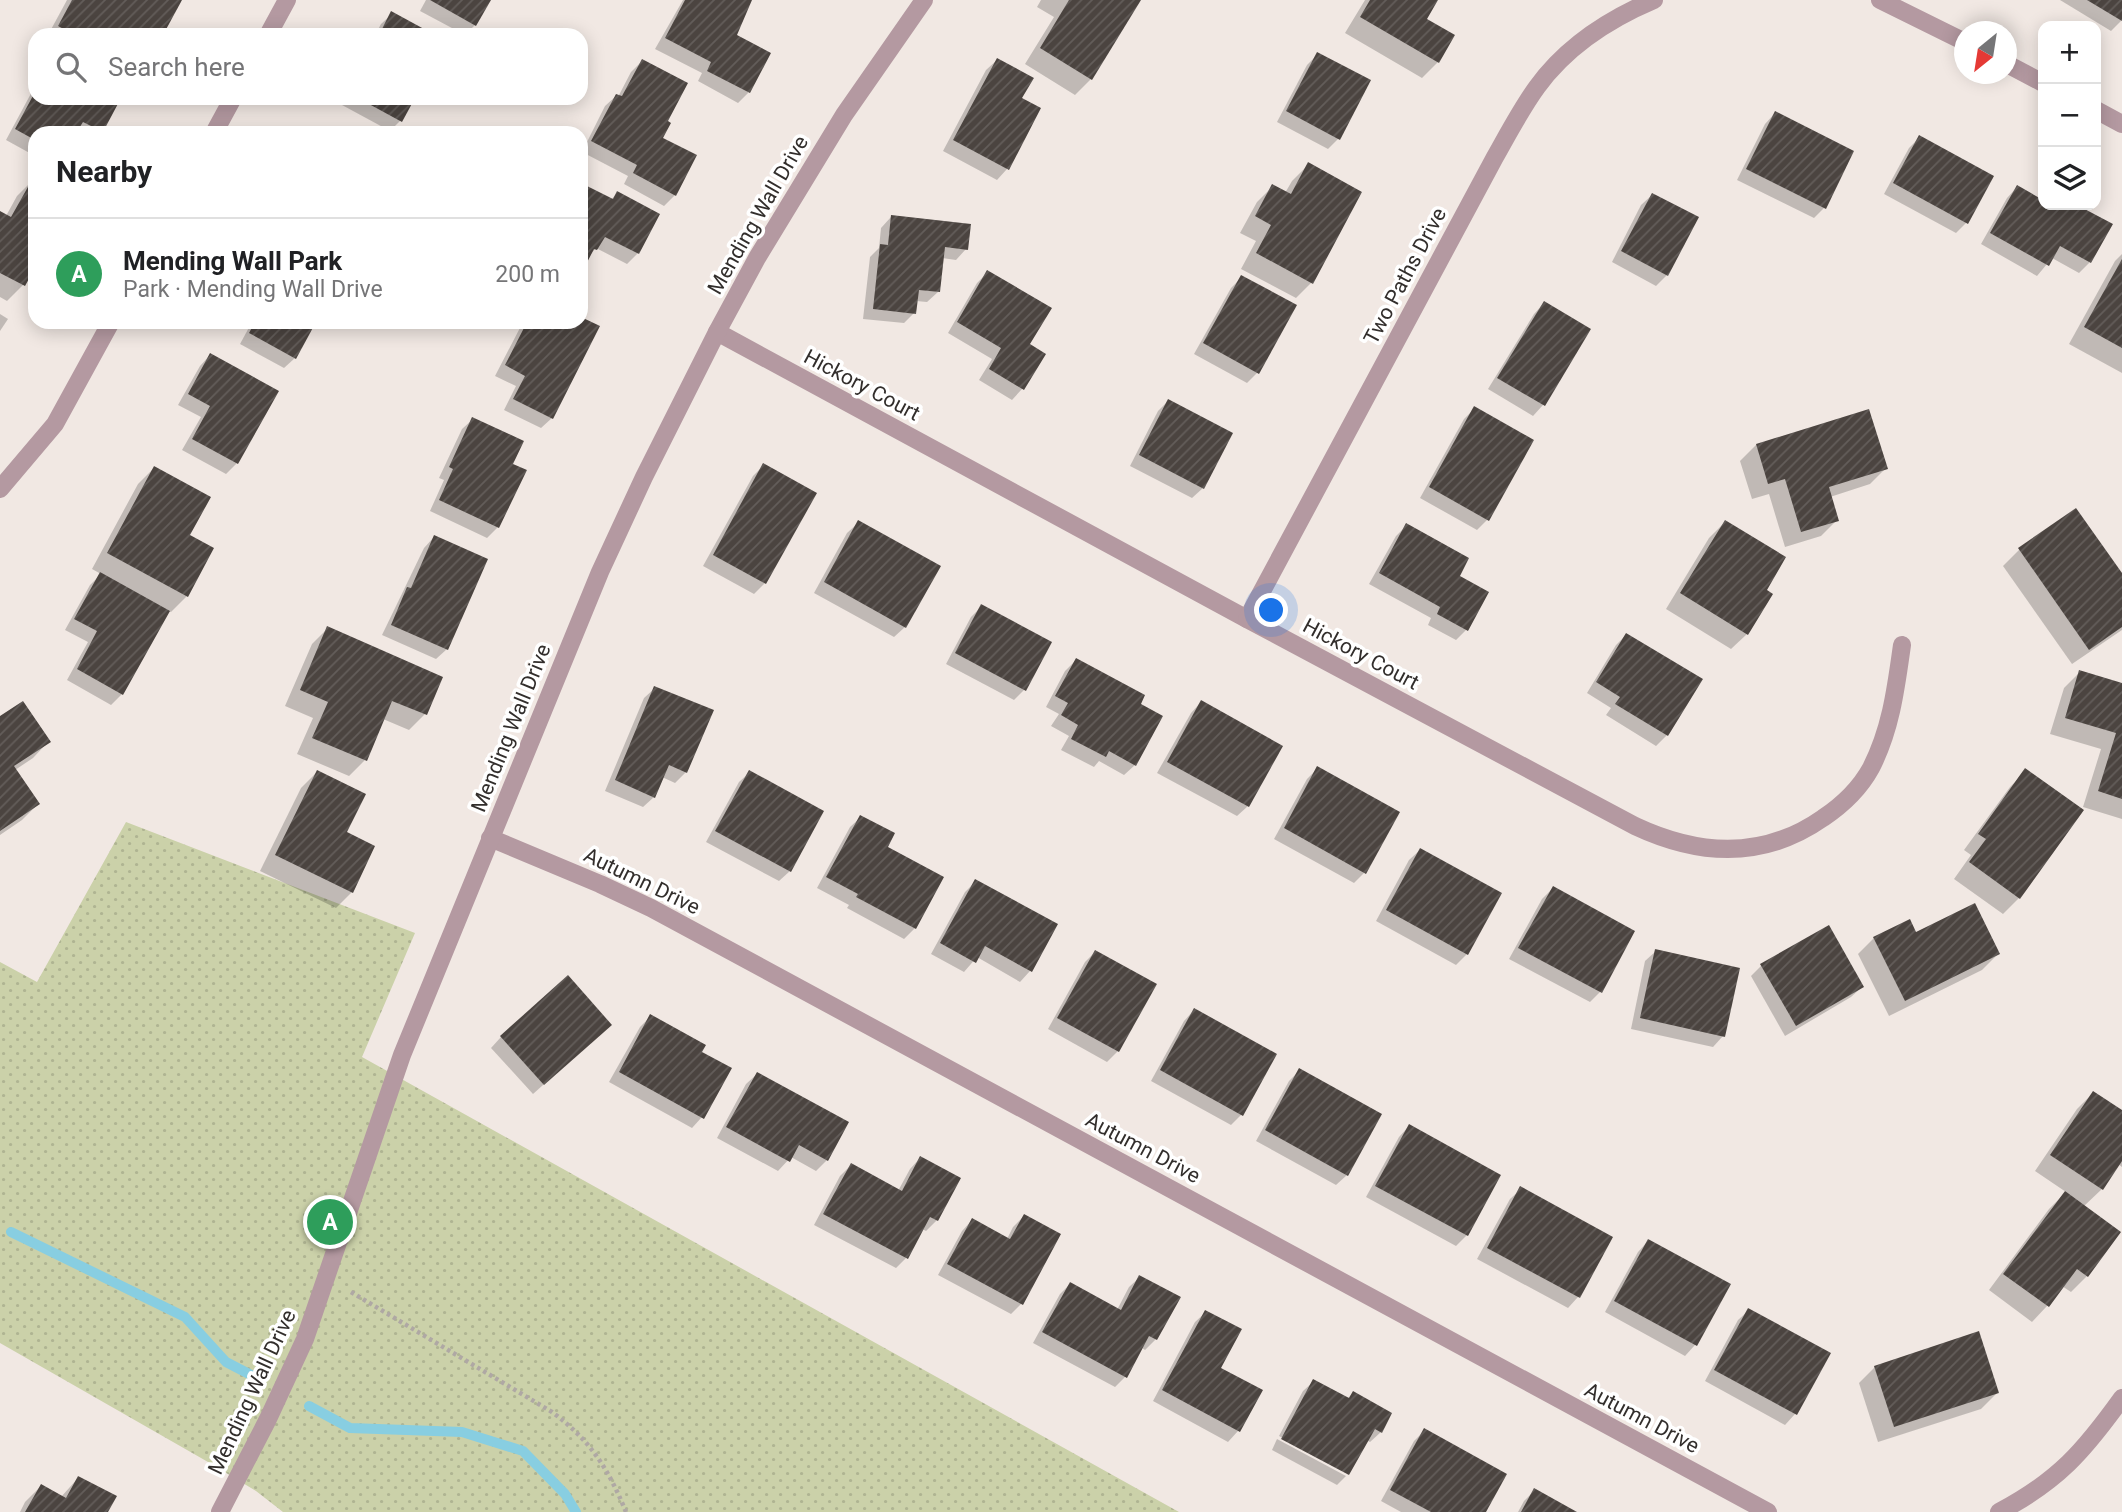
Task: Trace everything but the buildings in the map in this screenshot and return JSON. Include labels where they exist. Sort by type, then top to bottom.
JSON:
[{"type":"street","points":[[272,28],[287,0]]},
{"type":"street","name":"Mending Wall Drive","points":[[220,1512],[305,1339],[402,1055],[600,572],[644,477],[757,258],[844,115],[924,0]]},
{"type":"street","name":"Two Paths Drive","points":[[1247,619],[1494,157],[1537,87],[1560,60],[1593,32],[1654,0]]},
{"type":"street","points":[[1880,0],[1954,37]]},
{"type":"street","points":[[2017,69],[2038,80]]},
{"type":"street","points":[[218,126],[229,105]]},
{"type":"street","points":[[2101,113],[2122,124]]},
{"type":"street","points":[[0,489],[55,424],[107,329]]},
{"type":"street","name":"Hickory Court","points":[[717,332],[1247,619],[1663,839],[1713,849],[1765,845],[1804,831],[1835,810],[1869,771],[1883,741],[1893,707],[1902,645]]},
{"type":"street","name":"Autumn Drive","points":[[490,838],[651,908],[1768,1512]]},
{"type":"street","points":[[1999,1512],[2028,1496],[2075,1459],[2122,1398]]},
{"type":"path","points":[[326,1277],[552,1412],[574,1428],[598,1455],[614,1482],[626,1512]]},
{"type":"green space","points":[[126,822],[415,933],[362,1057],[1179,1512],[283,1512],[256,1491],[208,1462],[0,1343],[0,962],[37,982]]},
{"type":"waterway","points":[[11,1232],[185,1317],[226,1362],[253,1376]]},
{"type":"waterway","points":[[309,1406],[350,1428],[462,1432],[523,1451],[565,1494],[576,1512]]},
{"type":"place","name":"Mending Wall Park","points":[[330,1222]]}]
